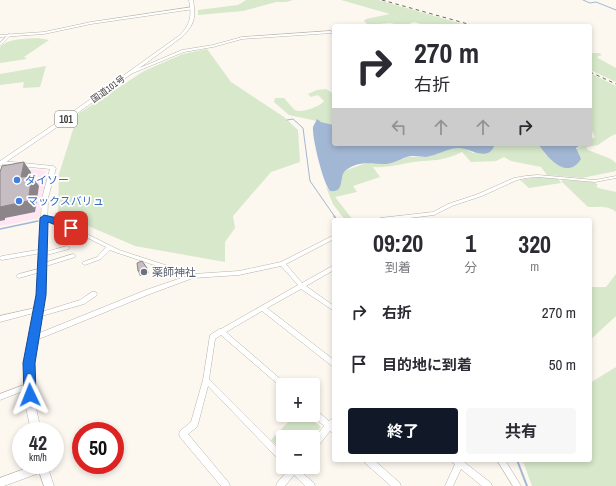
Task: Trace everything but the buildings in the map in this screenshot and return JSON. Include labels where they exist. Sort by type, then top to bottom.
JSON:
[{"type":"highway","name":"国道101号","points":[[1,164],[174,42],[189,28],[193,22],[193,8],[191,0]]},
{"type":"main road","points":[[1,164],[52,168],[45,198],[43,253],[38,312],[29,363],[29,386],[35,422]]},
{"type":"main road","points":[[45,474],[49,486]]},
{"type":"street","points":[[0,36],[48,32],[91,23],[193,8]]},
{"type":"street","points":[[132,72],[183,51],[213,46],[242,38],[332,32]]},
{"type":"street","points":[[0,46],[10,35]]},
{"type":"street","points":[[395,218],[434,213],[450,205],[480,195],[516,179],[526,177],[538,176],[595,181],[616,177]]},
{"type":"street","points":[[44,218],[59,222],[108,247],[193,276]]},
{"type":"street","points":[[34,338],[148,292],[193,276],[239,273],[282,264],[332,238]]},
{"type":"street","points":[[85,263],[98,258],[108,247]]},
{"type":"street","points":[[1,258],[43,253],[67,248]]},
{"type":"street","points":[[19,276],[73,256]]},
{"type":"street","points":[[282,264],[302,287],[332,308]]},
{"type":"street","points":[[226,486],[183,434],[194,424],[206,380],[212,337],[302,287],[332,268]]},
{"type":"street","points":[[0,319],[82,302],[94,294]]},
{"type":"street","points":[[263,308],[332,362]]},
{"type":"street","points":[[221,331],[276,379]]},
{"type":"street","points":[[206,380],[276,451]]},
{"type":"street","points":[[0,397],[29,386]]},
{"type":"street","points":[[320,416],[332,424]]},
{"type":"street","points":[[320,439],[332,426]]},
{"type":"street","points":[[370,462],[397,486]]},
{"type":"street","points":[[449,486],[459,462]]},
{"type":"street","points":[[460,462],[488,486]]},
{"type":"street","points":[[502,462],[517,486]]},
{"type":"street","points":[[0,483],[22,474]]},
{"type":"street","points":[[280,486],[289,474]]},
{"type":"street","points":[[300,474],[311,486]]},
{"type":"shaded area","points":[[6,168],[44,170],[47,178],[41,198],[40,218],[0,226],[0,172]]},
{"type":"green space","points":[[246,0],[293,0],[276,2],[243,11],[198,15],[198,10],[238,5]]},
{"type":"green space","points":[[341,0],[378,0],[463,24],[421,24],[414,22],[408,24],[367,24],[364,21],[366,19],[390,14]]},
{"type":"green space","points":[[38,38],[49,40],[24,57],[27,59],[0,63],[0,47],[3,44],[18,40]]},
{"type":"green space","points":[[207,49],[231,82],[284,117],[298,130],[300,162],[271,172],[233,216],[235,228],[225,242],[225,262],[135,246],[58,213],[59,174],[78,114],[144,71],[183,54]]},
{"type":"green space","points":[[592,53],[599,53],[602,55],[598,56],[598,58],[616,68],[616,82],[592,71]]},
{"type":"green space","points":[[46,66],[40,87],[23,88],[24,82],[0,85],[0,74]]},
{"type":"green space","points":[[592,74],[616,86],[616,134],[598,145],[592,146],[592,139],[595,137],[592,131]]},
{"type":"green space","points":[[326,89],[332,93],[332,125],[289,115],[274,102],[275,98],[284,98],[295,110],[302,111],[311,109],[324,101],[318,95],[311,97],[308,94],[317,90]]},
{"type":"green space","points":[[490,146],[539,146],[545,154],[561,167],[581,146],[592,146],[586,147],[588,150],[611,159],[616,163],[616,171],[582,178],[547,175],[541,167],[511,161],[504,157],[496,161],[471,162],[462,152],[438,160],[373,167],[380,177],[353,186],[357,192],[335,197],[351,218],[344,218],[333,204],[326,187],[330,191],[344,171],[369,162],[388,164],[407,157],[426,157],[456,148],[464,148],[473,153]]},
{"type":"green space","points":[[539,177],[558,179],[561,183],[529,188],[520,180]]},
{"type":"green space","points":[[561,181],[594,182],[598,185],[596,186],[598,188],[616,192],[616,212],[606,207],[588,207]]},
{"type":"green space","points":[[616,274],[616,316],[592,338],[592,287],[606,287]]},
{"type":"green space","points":[[616,367],[616,486],[532,486],[522,462],[592,462],[592,382]]},
{"type":"green space","points":[[288,422],[315,422],[321,427],[319,430],[281,430]]},
{"type":"green space","points":[[276,435],[276,445],[271,440]]},
{"type":"water","points":[[317,119],[321,122],[332,125],[332,146],[494,146],[488,153],[483,154],[458,148],[426,157],[410,156],[387,164],[366,163],[356,165],[346,170],[342,176],[340,187],[338,189],[335,191],[330,191],[324,179],[318,160],[313,127]]},
{"type":"water","points":[[540,146],[579,146],[576,148],[581,159],[576,165],[570,168],[564,168],[552,161]]},
{"type":"waterway","points":[[583,0],[590,3],[596,2],[616,10]]},
{"type":"waterway","points":[[287,120],[293,119],[303,128],[310,181],[335,217]]},
{"type":"waterway","points":[[55,217],[62,215]]},
{"type":"waterway","points":[[0,229],[38,221]]},
{"type":"waterway","points":[[518,462],[527,486]]},
{"type":"railway","points":[[382,0],[468,24]]},
{"type":"railway","points":[[592,73],[616,84]]},
{"type":"place","name":"ダイソー","points":[[17,180]]},
{"type":"place","name":"マックスバリュ","points":[[19,201]]},
{"type":"place","name":"薬師神社","points":[[144,272]]},
{"type":"route","points":[[30,395],[29,363],[41,295],[44,218],[54,220],[71,228]]}]
